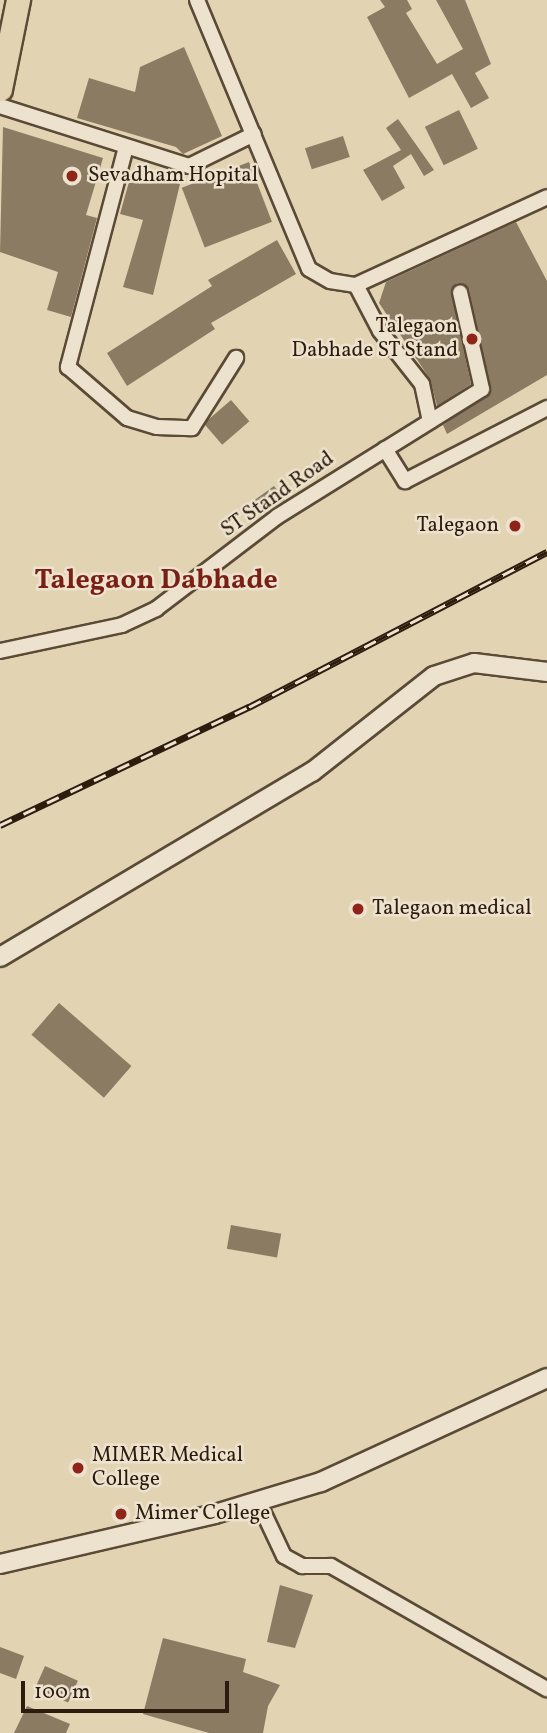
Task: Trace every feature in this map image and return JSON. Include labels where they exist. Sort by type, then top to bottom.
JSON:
[{"type":"highway","points":[[0,20],[9,0]]},
{"type":"highway","points":[[0,89],[18,0]]},
{"type":"street","points":[[197,0],[309,269],[330,281],[356,285],[547,197]]},
{"type":"street","points":[[0,106],[189,166],[254,134]]},
{"type":"street","points":[[126,147],[68,367],[127,418],[157,427],[192,428],[236,358]]},
{"type":"street","points":[[356,285],[380,331],[422,384],[430,421]]},
{"type":"street","name":"ST Stand Road","points":[[0,651],[122,625],[156,609],[278,516],[482,389],[460,292]]},
{"type":"street","points":[[385,449],[405,481],[547,408]]},
{"type":"street","points":[[0,957],[312,772],[434,676],[474,663],[547,672]]},
{"type":"street","points":[[0,1564],[258,1501],[321,1482],[547,1378]]},
{"type":"street","points":[[258,1501],[284,1556],[302,1566],[331,1566],[547,1689]]},
{"type":"building","points":[[380,0],[407,0],[412,9],[406,13],[437,64],[463,49],[436,0],[465,0],[491,64],[475,73],[489,98],[471,108],[452,74],[409,98],[367,17],[385,7]]},
{"type":"building","points":[[184,47],[222,136],[183,154],[176,147],[77,118],[89,78],[135,92],[140,67]]},
{"type":"building","points":[[459,110],[478,149],[444,165],[425,127]]},
{"type":"building","points":[[398,119],[434,170],[424,176],[411,154],[393,166],[405,188],[382,201],[363,170],[401,150],[386,128]]},
{"type":"building","points":[[3,127],[103,158],[86,215],[97,218],[71,317],[47,310],[58,272],[0,252]]},
{"type":"building","points":[[343,136],[350,157],[312,169],[305,148]]},
{"type":"building","points":[[249,162],[272,222],[205,248],[182,188]]},
{"type":"building","points":[[132,171],[180,184],[153,295],[123,287],[143,220],[120,214]]},
{"type":"building","name":"Talegaon Dabhade ST Stand","points":[[516,222],[547,281],[547,375],[447,434],[443,425],[491,392],[469,289],[457,283],[451,293],[471,384],[437,406],[430,379],[379,303],[386,282]]},
{"type":"building","points":[[277,240],[296,274],[211,323],[215,329],[127,386],[107,353],[212,286],[208,280]]},
{"type":"building","points":[[231,400],[249,421],[222,445],[204,424]]},
{"type":"building","points":[[274,486],[285,500],[256,516],[248,505]]},
{"type":"building","points":[[59,1003],[131,1066],[104,1098],[31,1035]]},
{"type":"building","points":[[231,1225],[281,1234],[277,1257],[227,1249]]},
{"type":"building","points":[[280,1585],[313,1595],[295,1648],[267,1642]]},
{"type":"building","points":[[163,1638],[246,1659],[243,1672],[280,1685],[268,1706],[263,1733],[209,1733],[143,1714]]},
{"type":"building","points":[[0,1647],[24,1656],[16,1679],[0,1673]]},
{"type":"building","points":[[45,1666],[78,1681],[68,1703],[35,1688]]},
{"type":"building","points":[[27,1706],[70,1724],[66,1733],[14,1733]]},
{"type":"railway","points":[[0,825],[249,707],[547,552]]},
{"type":"place","name":"Sevadham Hopital","points":[[72,176]]},
{"type":"place","name":"Talegaon Dabhade ST Stand","points":[[472,339]]},
{"type":"place","name":"Talegaon","points":[[515,526]]},
{"type":"place","name":"Talegaon medical","points":[[358,909]]},
{"type":"place","name":"MIMER Medical College","points":[[78,1468]]},
{"type":"place","name":"Mimer College","points":[[121,1514]]},
{"type":"district","name":"Talegaon Dabhade","points":[[156,581]]}]
